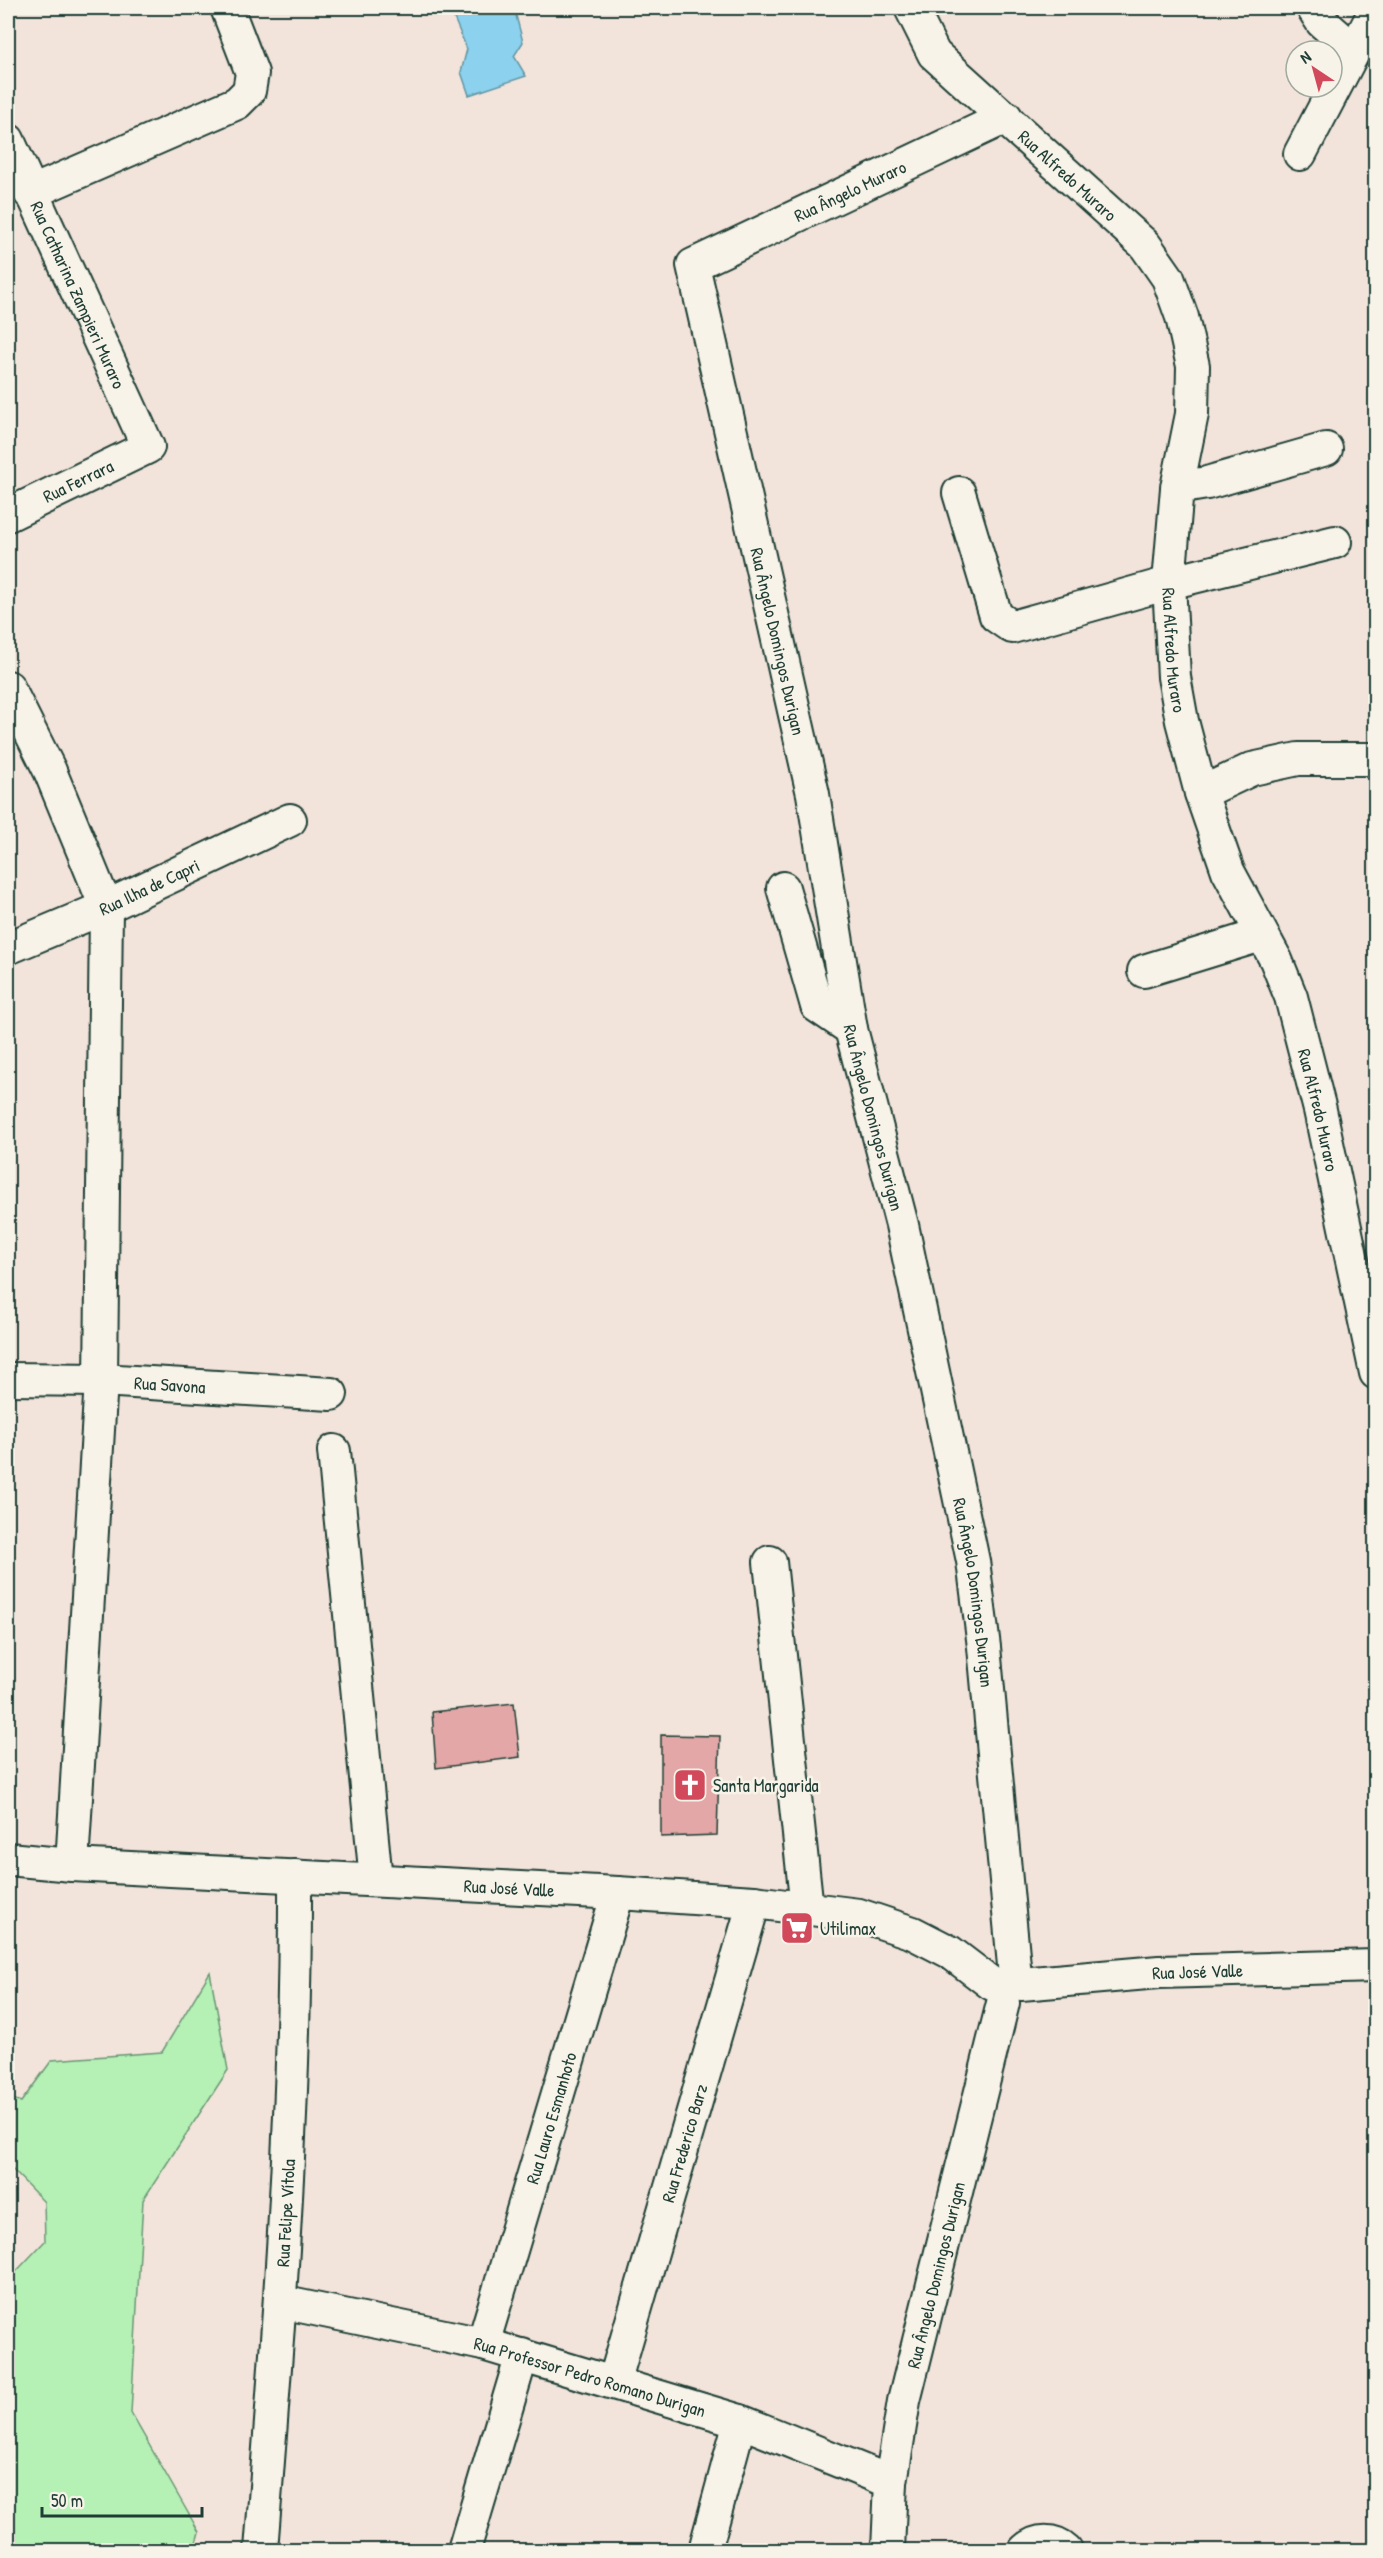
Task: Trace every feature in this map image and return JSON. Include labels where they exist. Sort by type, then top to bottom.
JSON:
[{"type":"street","points":[[30,194],[237,103],[249,91],[252,73],[227,8]]},
{"type":"street","name":"Rua Alfredo Muraro","points":[[911,8],[934,54],[965,85],[1006,117],[1145,245],[1168,278],[1182,317],[1192,366],[1192,414],[1177,488],[1169,583],[1174,677],[1182,721],[1200,793],[1228,871],[1276,960],[1291,997],[1320,1110],[1376,1373]]},
{"type":"street","points":[[1313,8],[1322,22],[1354,50]]},
{"type":"street","points":[[1300,154],[1372,10]]},
{"type":"street","name":"Rua Ângelo Muraro","points":[[693,265],[1006,117]]},
{"type":"street","name":"Rua Catharina Zampieri Muraro","points":[[8,140],[30,194],[148,447]]},
{"type":"street","name":"Rua Ângelo Domingos Durigan","points":[[693,265],[813,794],[851,1029],[902,1225],[973,1561],[983,1638],[1008,1987],[912,2363],[891,2482],[888,2550]]},
{"type":"street","name":"Rua Ferrara","points":[[8,515],[148,447]]},
{"type":"street","points":[[1177,488],[1207,483],[1326,449]]},
{"type":"street","points":[[960,493],[996,616],[1012,627],[1169,583],[1335,542]]},
{"type":"street","points":[[8,687],[50,771],[106,907],[101,1380],[72,1865]]},
{"type":"street","points":[[1200,793],[1252,769],[1298,759],[1376,759]]},
{"type":"street","name":"Rua Ilha de Capri","points":[[8,948],[106,907],[291,820]]},
{"type":"street","points":[[783,888],[817,1006],[851,1029]]},
{"type":"street","points":[[1144,971],[1261,935]]},
{"type":"street","name":"Rua Savona","points":[[8,1378],[101,1380],[331,1394]]},
{"type":"street","points":[[334,1450],[376,1880]]},
{"type":"street","points":[[770,1562],[807,1909]]},
{"type":"street","name":"Rua José Valle","points":[[8,1859],[72,1865],[618,1893],[754,1902],[859,1915],[914,1933],[1008,1987],[1159,1972],[1376,1966]]},
{"type":"street","name":"Rua Felipe Vítola","points":[[261,2550],[281,2302],[295,1962],[295,1876]]},
{"type":"street","name":"Rua Lauro Esmanhoto","points":[[483,2344],[618,1893]]},
{"type":"street","name":"Rua Frederico Barz","points":[[614,2383],[754,1902]]},
{"type":"street","name":"Rua Professor Pedro Romano Durigan","points":[[281,2302],[483,2344],[522,2355],[740,2421],[891,2482]]},
{"type":"street","points":[[464,2550],[522,2355]]},
{"type":"street","points":[[705,2550],[740,2421]]},
{"type":"street","points":[[1025,2550],[1036,2543],[1046,2541],[1055,2543],[1066,2550]]},
{"type":"green space","points":[[210,1972],[228,2070],[143,2200],[131,2413],[199,2532],[194,2550],[8,2550],[8,2280],[45,2241],[44,2202],[8,2165],[8,2097],[21,2102],[52,2060],[162,2052]]},
{"type":"water","points":[[460,8],[514,8],[523,42],[514,56],[526,76],[469,95],[461,72],[467,49],[451,11]]},
{"type":"building","points":[[514,1703],[520,1757],[436,1768],[432,1712]]},
{"type":"building","name":"Santa Margarida","points":[[661,1735],[720,1736],[717,1835],[661,1837]]},
{"type":"place","name":"Santa Margarida","points":[[690,1785]]},
{"type":"place","name":"Utilimax","points":[[797,1928]]}]
